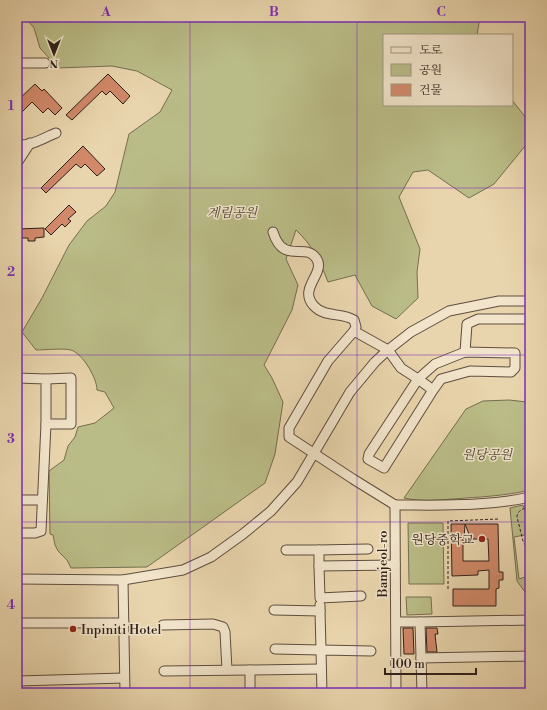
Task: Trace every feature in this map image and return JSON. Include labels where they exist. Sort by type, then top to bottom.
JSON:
[{"type":"street","points":[[17,63],[45,63]]},
{"type":"street","points":[[17,144],[22,146],[56,133]]},
{"type":"street","points":[[17,163],[30,143]]},
{"type":"street","points":[[273,232],[279,245],[284,249],[294,252],[307,252],[316,258],[319,264],[316,275],[309,287],[310,300],[313,305],[322,313],[348,317],[354,320],[356,327],[328,361],[289,428],[289,437],[353,480],[395,505],[473,504],[527,500]]},
{"type":"street","points":[[17,579],[123,580],[183,570],[211,557],[243,534],[271,510],[296,482],[350,392],[374,362],[388,350],[411,332],[449,311],[499,301],[530,301]]},
{"type":"street","points":[[465,352],[467,324],[478,319],[530,319]]},
{"type":"street","points":[[354,331],[388,350],[401,368],[433,390]]},
{"type":"street","points":[[465,352],[515,353],[515,368],[511,372],[470,371],[441,379],[384,468],[368,459],[369,454],[418,379],[435,364],[465,352]]},
{"type":"street","points":[[17,378],[71,378],[71,424],[46,424]]},
{"type":"street","points":[[17,533],[35,533],[41,531],[46,424],[46,379]]},
{"type":"street","points":[[17,500],[42,500]]},
{"type":"street","name":"Bamjeol-ro","points":[[395,505],[396,693]]},
{"type":"street","points":[[286,550],[368,549]]},
{"type":"street","points":[[319,550],[322,693]]},
{"type":"street","points":[[320,566],[395,565]]},
{"type":"street","points":[[123,580],[125,693]]},
{"type":"street","points":[[320,598],[362,596]]},
{"type":"street","points":[[274,610],[320,611]]},
{"type":"street","points":[[396,622],[530,620]]},
{"type":"street","points":[[420,622],[422,693]]},
{"type":"street","points":[[17,623],[124,623]]},
{"type":"street","points":[[163,625],[213,624],[223,627],[225,632],[227,670]]},
{"type":"street","points":[[275,649],[371,650]]},
{"type":"street","points":[[421,658],[530,656]]},
{"type":"street","points":[[164,671],[321,669]]},
{"type":"street","points":[[250,670],[250,693]]},
{"type":"street","points":[[17,681],[124,678]]},
{"type":"path","points":[[527,500],[525,508],[530,522]]},
{"type":"path","points":[[525,508],[517,515],[523,541],[530,551]]},
{"type":"path","points":[[448,589],[448,521],[500,519]]},
{"type":"green space","name":"계림공원","points":[[25,17],[475,17],[479,23],[477,34],[383,34],[383,106],[513,106],[513,101],[530,123],[530,140],[494,184],[469,198],[428,170],[413,172],[399,197],[420,249],[417,272],[418,298],[396,319],[372,306],[355,275],[328,282],[315,254],[296,230],[286,259],[298,285],[292,310],[264,365],[283,402],[275,454],[265,483],[147,567],[71,568],[67,560],[58,551],[53,535],[50,534],[49,471],[64,460],[68,446],[75,437],[78,427],[95,423],[114,408],[105,392],[97,390],[92,373],[76,352],[64,349],[36,350],[22,332],[42,298],[69,245],[87,221],[106,206],[115,192],[129,134],[160,112],[172,90],[137,71],[112,66],[58,68],[40,48],[34,28]]},
{"type":"green space","name":"원당공원","points":[[509,400],[527,402],[530,404],[530,490],[502,495],[441,500],[404,498],[466,409],[483,401]]},
{"type":"green space","points":[[523,505],[530,524],[530,534],[514,537],[519,579],[525,577],[530,584],[530,599],[517,581],[510,508]]},
{"type":"green space","points":[[408,523],[443,523],[444,584],[409,584]]},
{"type":"green space","points":[[406,597],[431,597],[432,614],[407,615]]},
{"type":"building","points":[[108,74],[130,96],[123,104],[110,91],[106,95],[102,91],[72,120],[66,115]]},
{"type":"building","points":[[35,84],[42,91],[44,89],[62,108],[55,115],[48,108],[43,113],[32,102],[21,113],[17,108],[17,101]]},
{"type":"building","points":[[83,146],[105,169],[97,176],[85,164],[81,168],[76,164],[46,193],[41,188]]},
{"type":"building","points":[[69,205],[76,212],[68,219],[71,221],[65,227],[62,224],[51,235],[45,229]]},
{"type":"building","points":[[44,228],[44,237],[35,238],[35,241],[28,241],[28,238],[17,238],[17,229]]},
{"type":"building","points":[[451,524],[465,524],[498,524],[499,572],[503,572],[503,580],[499,580],[499,588],[496,589],[496,606],[453,606],[453,589],[489,589],[489,570],[478,571],[478,575],[452,576]],"holes":[[[465,524],[471,539],[488,539],[489,561],[463,561]]]},
{"type":"building","points":[[403,628],[413,628],[414,654],[404,654]]},
{"type":"building","points":[[426,628],[437,628],[438,634],[435,634],[437,652],[427,652]]},
{"type":"place","name":"원당중학교","points":[[482,539]]},
{"type":"place","name":"Inpiniti Hotel","points":[[73,629]]}]
